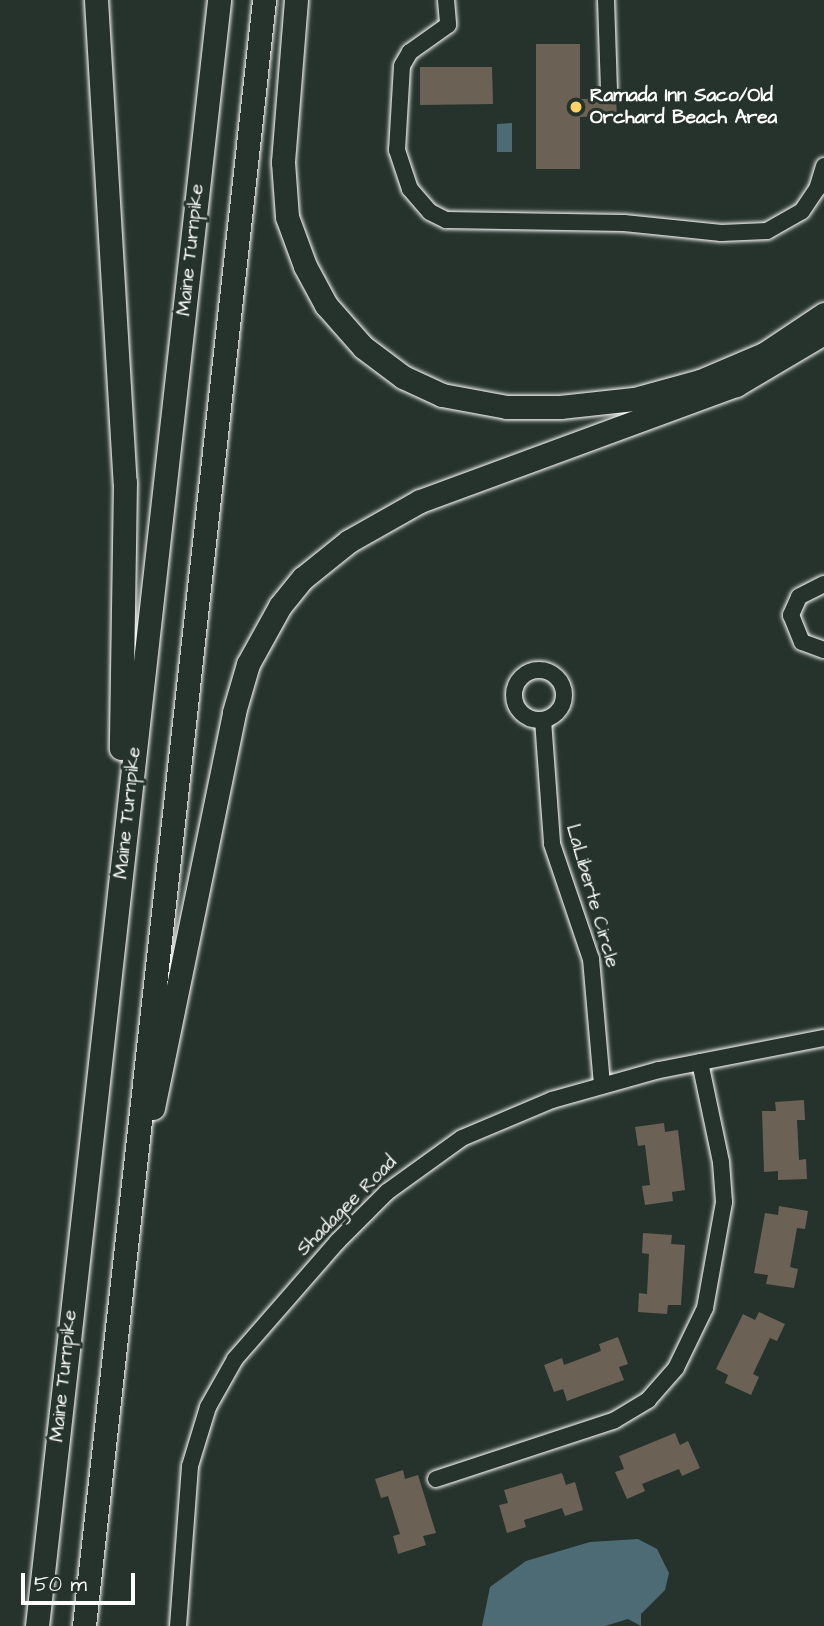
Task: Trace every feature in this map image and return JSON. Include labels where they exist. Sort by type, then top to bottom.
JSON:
[{"type":"highway","points":[[96,0],[125,482],[117,906]]},
{"type":"highway","name":"Maine Turnpike","points":[[37,1626],[214,47],[217,0]]},
{"type":"highway","points":[[84,1626],[264,0]]},
{"type":"highway","points":[[296,0],[283,162],[291,230],[326,305],[363,347],[403,377],[442,395],[507,407],[560,407],[634,399],[742,364],[791,338],[824,314]]},
{"type":"highway","points":[[128,1217],[180,989],[198,878],[234,712],[248,664],[280,606],[325,557],[420,501],[736,385],[824,333]]},
{"type":"street","points":[[446,0],[448,25],[410,52],[402,66],[397,124],[403,178],[437,216],[458,223],[624,223],[721,233],[760,232],[779,228],[802,211],[817,189],[824,166]]},
{"type":"street","points":[[606,0],[609,89]]},
{"type":"street","points":[[824,584],[799,597],[792,615],[802,642],[824,650]]},
{"type":"street","name":"LaLiberte Circle","points":[[543,720],[550,832],[591,959],[602,1085]]},
{"type":"street","name":"Shadagee Road","points":[[178,1626],[194,1447],[208,1407],[235,1359],[337,1242],[428,1158],[482,1128],[602,1085],[700,1062],[824,1038]]},
{"type":"street","points":[[436,1479],[615,1420],[648,1400],[676,1368],[705,1308],[724,1202],[721,1162],[700,1062]]},
{"type":"water","points":[[512,123],[512,152],[497,152],[497,124]]},
{"type":"water","points":[[638,1539],[657,1549],[669,1573],[665,1590],[641,1614],[641,1626],[628,1619],[605,1626],[482,1626],[490,1587],[526,1561],[590,1542]]},
{"type":"building","name":"Ramada Inn Saco/Old Orchard Beach Area","points":[[536,44],[580,44],[580,99],[616,99],[617,116],[580,117],[580,169],[536,169]]},
{"type":"building","points":[[420,67],[492,67],[493,104],[420,105]]},
{"type":"building","points":[[804,1100],[805,1120],[797,1120],[799,1160],[806,1159],[807,1179],[778,1180],[778,1171],[764,1172],[762,1111],[776,1111],[775,1102]]},
{"type":"building","points":[[664,1123],[665,1132],[678,1130],[685,1190],[672,1192],[673,1201],[645,1205],[642,1186],[650,1185],[645,1145],[638,1146],[635,1127]]},
{"type":"building","points":[[779,1206],[808,1211],[805,1229],[797,1228],[790,1267],[798,1269],[794,1288],[766,1284],[768,1275],[754,1273],[765,1213],[778,1215]]},
{"type":"building","points":[[643,1233],[672,1235],[671,1244],[685,1245],[681,1305],[668,1305],[667,1314],[638,1312],[639,1293],[647,1294],[649,1254],[642,1253]]},
{"type":"building","points":[[759,1312],[785,1324],[777,1341],[770,1338],[753,1374],[759,1377],[751,1395],[725,1383],[728,1375],[716,1369],[743,1314],[755,1320]]},
{"type":"building","points":[[618,1337],[628,1364],[619,1367],[624,1380],[567,1401],[563,1389],[554,1392],[544,1365],[562,1358],[564,1365],[601,1351],[599,1344]]},
{"type":"building","points":[[675,1433],[680,1445],[688,1441],[700,1468],[682,1476],[679,1469],[642,1484],[645,1491],[627,1499],[615,1472],[624,1469],[619,1456]]},
{"type":"building","points":[[403,1470],[405,1479],[418,1475],[436,1533],[423,1536],[426,1545],[398,1554],[393,1536],[400,1534],[388,1496],[381,1498],[375,1479]]},
{"type":"building","points":[[562,1473],[566,1485],[575,1482],[583,1510],[565,1516],[562,1508],[524,1520],[526,1527],[507,1533],[499,1505],[508,1503],[504,1490]]},
{"type":"place","name":"Ramada Inn Saco/Old Orchard Beach Area","points":[[576,107]]}]
